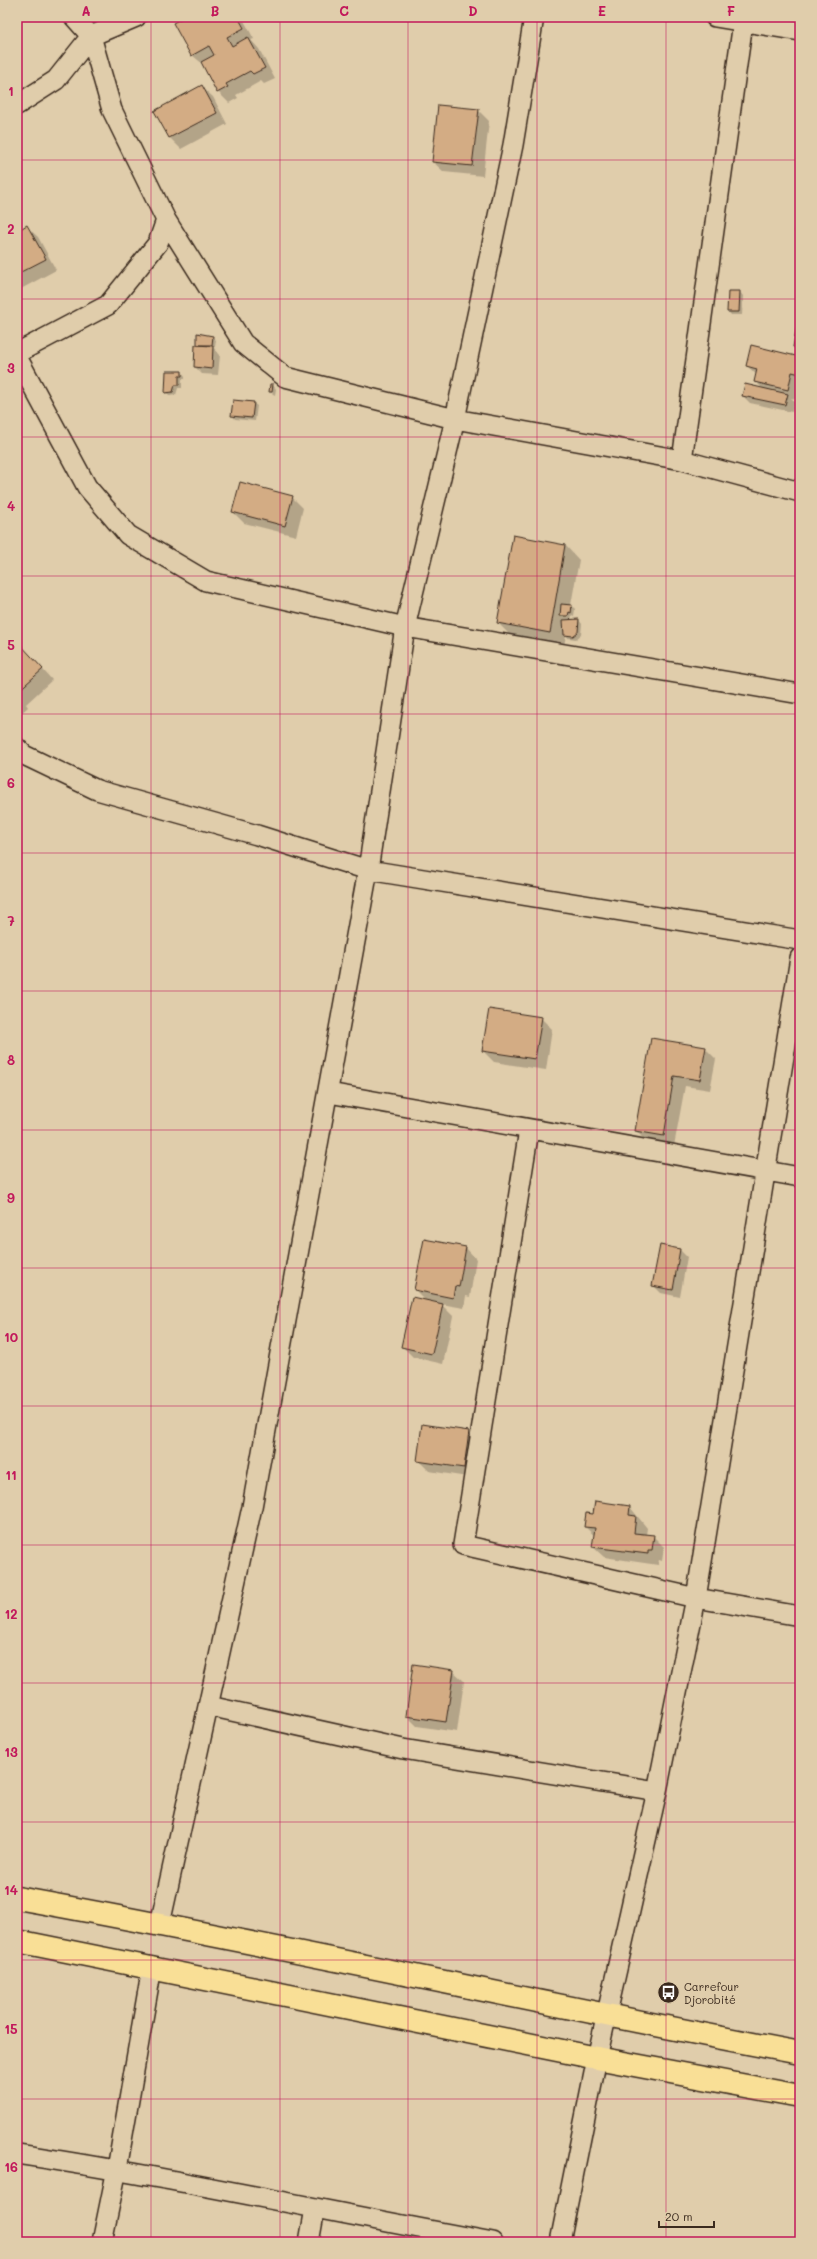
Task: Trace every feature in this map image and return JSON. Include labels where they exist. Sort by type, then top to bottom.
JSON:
[{"type":"main road","points":[[17,1898],[160,1924],[606,2016],[800,2053]]},
{"type":"main road","points":[[17,1941],[152,1967],[597,2058],[800,2096]]},
{"type":"street","points":[[74,17],[91,36],[112,110],[166,220],[243,343],[285,377],[455,420],[682,460],[800,492]]},
{"type":"street","points":[[17,105],[56,80],[91,36],[136,17]]},
{"type":"street","points":[[160,1924],[252,1507],[329,1093],[368,870],[405,627],[455,420],[513,145],[534,17]]},
{"type":"street","points":[[715,17],[800,31]]},
{"type":"street","points":[[682,460],[743,22]]},
{"type":"street","points":[[17,353],[108,305],[158,243],[166,220]]},
{"type":"street","points":[[17,357],[87,487],[128,535],[206,581],[405,627],[800,694]]},
{"type":"street","points":[[17,748],[24,755],[97,790],[257,835],[368,870],[800,940]]},
{"type":"street","points":[[560,2242],[597,2058],[657,1791],[696,1598],[800,958]]},
{"type":"street","points":[[329,1093],[529,1130],[800,1177]]},
{"type":"street","points":[[529,1130],[463,1545],[696,1598],[800,1616]]},
{"type":"street","points":[[208,1706],[403,1749],[657,1791]]},
{"type":"street","points":[[102,2242],[117,2169],[152,1967]]},
{"type":"street","points":[[17,2154],[117,2169],[315,2209],[493,2242]]},
{"type":"street","points":[[309,2242],[315,2209]]},
{"type":"building","points":[[184,17],[238,17],[244,28],[227,37],[232,46],[248,37],[265,68],[253,74],[250,71],[226,84],[228,87],[217,93],[201,62],[214,55],[209,46],[191,56],[173,23]]},
{"type":"building","points":[[202,85],[217,113],[169,138],[154,111]]},
{"type":"building","points":[[438,105],[479,109],[472,166],[432,162]]},
{"type":"building","points":[[800,198],[800,215],[797,214]]},
{"type":"building","points":[[797,214],[800,215],[800,233],[795,232]]},
{"type":"building","points":[[27,225],[46,259],[17,274],[17,231]]},
{"type":"building","points":[[728,291],[740,291],[739,312],[727,312]]},
{"type":"building","points":[[800,307],[800,348],[793,347]]},
{"type":"building","points":[[197,333],[213,336],[212,345],[197,345]]},
{"type":"building","points":[[195,345],[213,346],[212,369],[194,367]]},
{"type":"building","points":[[751,345],[800,357],[800,374],[792,372],[788,390],[754,382],[757,369],[746,366]]},
{"type":"building","points":[[166,371],[182,371],[182,376],[179,376],[179,385],[175,385],[173,392],[165,393]]},
{"type":"building","points":[[270,384],[273,384],[272,392],[269,392]]},
{"type":"building","points":[[745,384],[788,394],[785,405],[742,396]]},
{"type":"building","points":[[233,400],[254,402],[252,418],[231,416]]},
{"type":"building","points":[[240,482],[293,496],[285,526],[232,512]]},
{"type":"building","points":[[513,535],[565,545],[550,633],[497,623]]},
{"type":"building","points":[[561,604],[572,605],[571,613],[569,612],[568,616],[560,616]]},
{"type":"building","points":[[579,619],[578,632],[573,636],[564,635],[563,620]]},
{"type":"building","points":[[19,643],[43,669],[17,692],[17,645]]},
{"type":"building","points":[[489,1009],[542,1017],[535,1059],[482,1051]]},
{"type":"building","points":[[651,1038],[706,1047],[700,1080],[674,1076],[664,1136],[635,1131]]},
{"type":"building","points":[[424,1239],[466,1247],[459,1287],[455,1286],[453,1298],[414,1290]]},
{"type":"building","points":[[660,1245],[680,1249],[673,1290],[652,1286]]},
{"type":"building","points":[[412,1297],[443,1304],[432,1354],[401,1347]]},
{"type":"building","points":[[422,1424],[469,1431],[464,1468],[417,1461]]},
{"type":"building","points":[[595,1501],[630,1506],[629,1515],[636,1516],[634,1533],[654,1535],[652,1550],[648,1550],[648,1554],[592,1547],[595,1528],[584,1527],[586,1513],[593,1514]]},
{"type":"building","points":[[413,1664],[454,1670],[446,1722],[406,1716]]},
{"type":"place","name":"Carrefour Djorobité","points":[[668,1993]]}]
